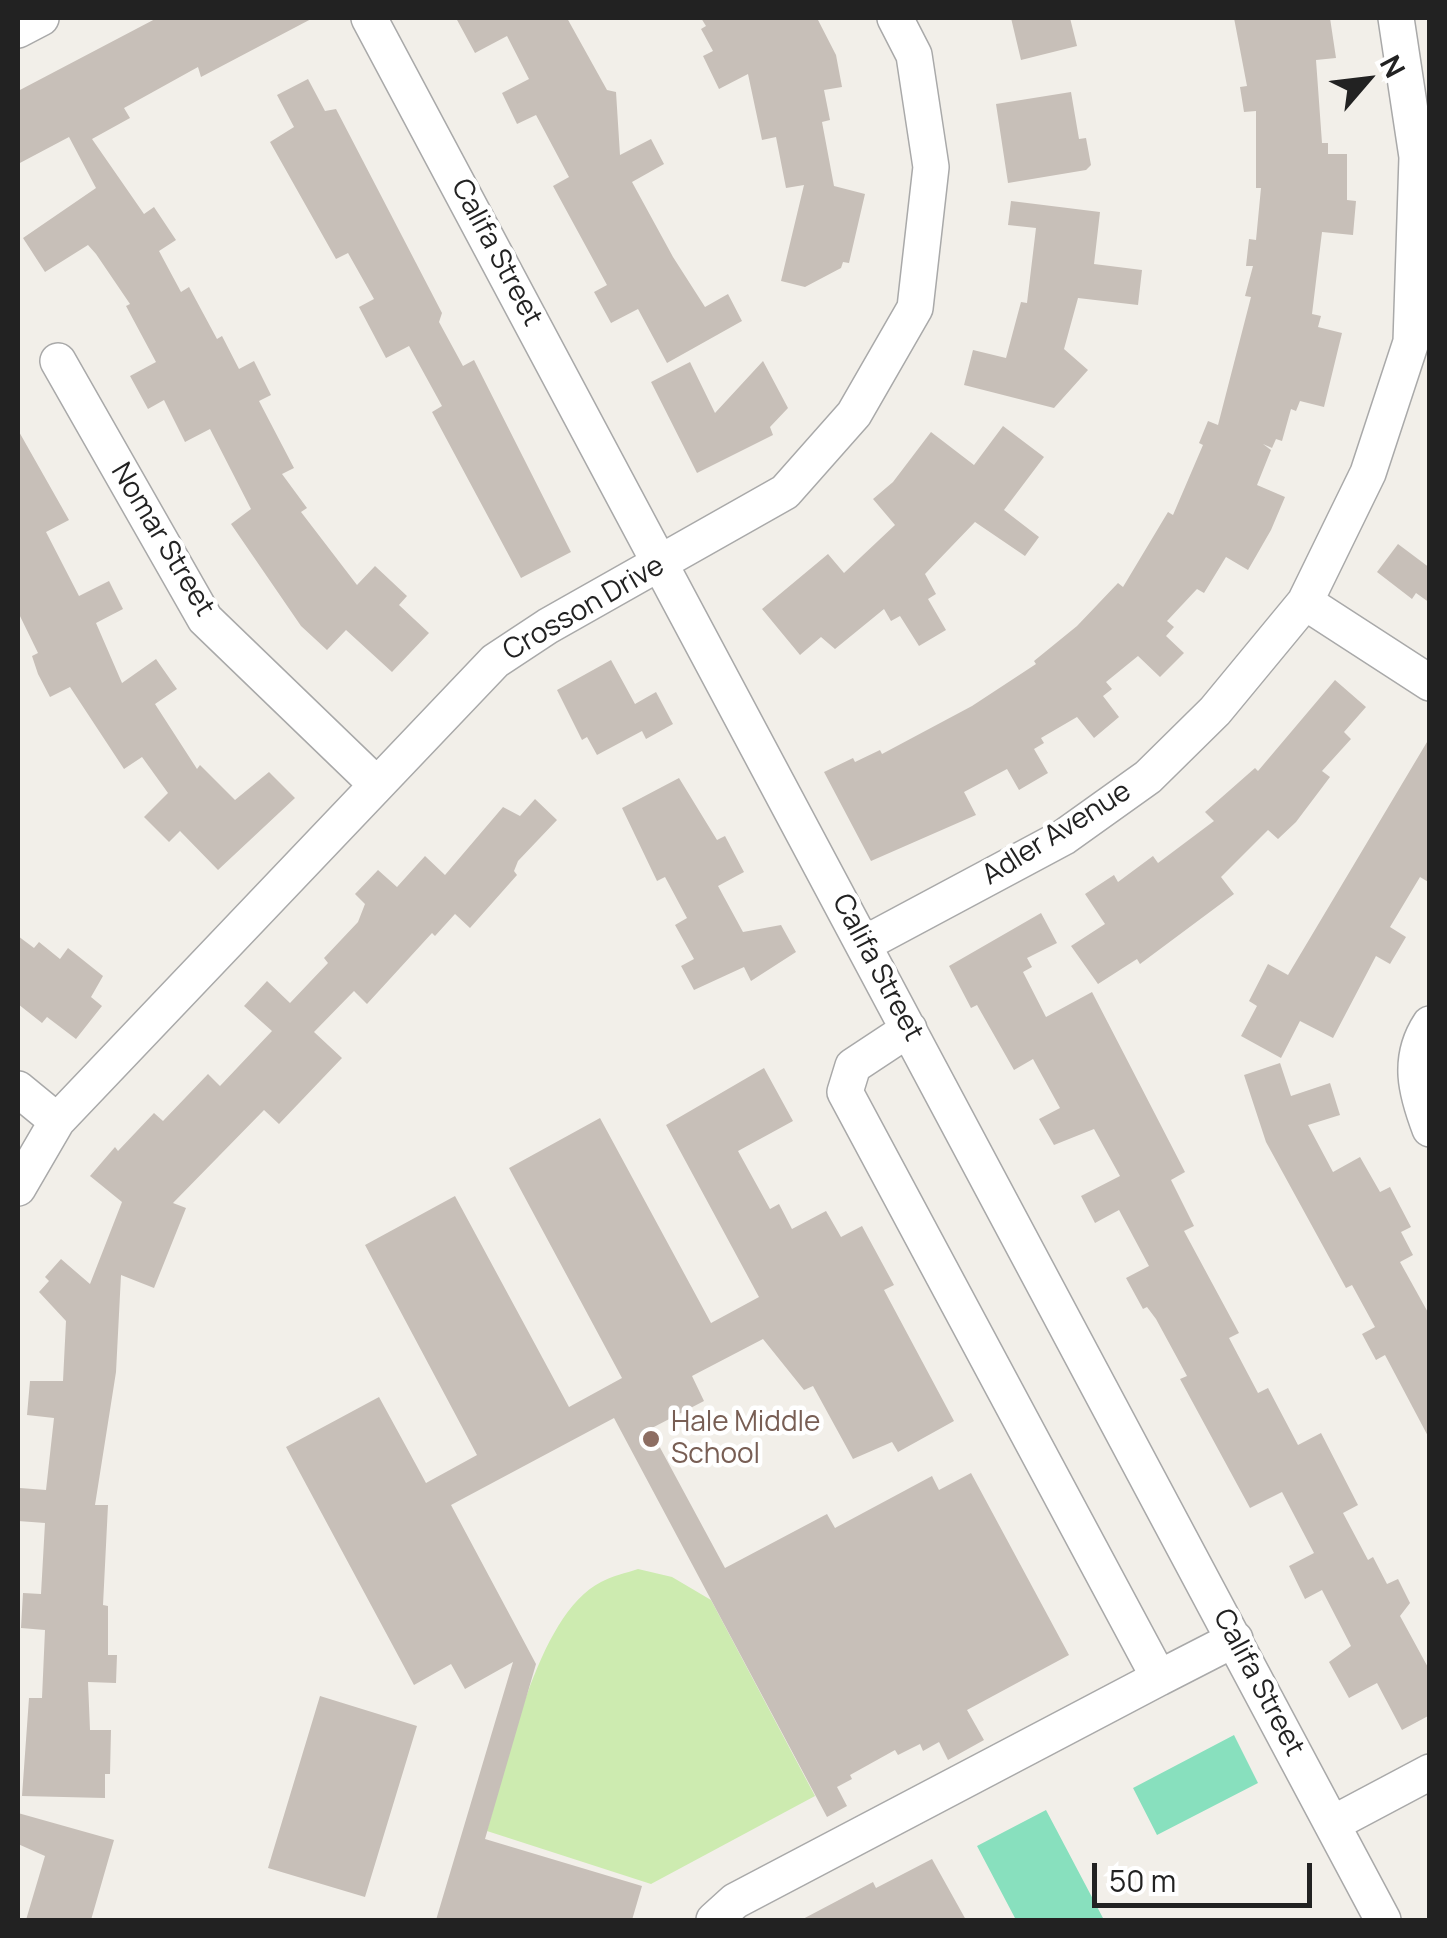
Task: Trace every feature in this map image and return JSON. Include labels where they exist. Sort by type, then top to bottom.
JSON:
[{"type":"street","points":[[18,30],[41,18]]},
{"type":"street","name":"Califa Street","points":[[369,18],[663,562],[1383,1920]]},
{"type":"street","name":"Crosson Drive","points":[[18,1188],[57,1121],[495,661],[548,626],[785,492],[854,414],[915,308],[932,167],[914,55],[894,18]]},
{"type":"street","name":"Adler Avenue","points":[[864,944],[1064,837],[1148,778],[1216,711],[1305,602],[1368,473],[1420,344],[1418,157],[1396,18]]},
{"type":"street","name":"Nomar Street","points":[[58,362],[205,618],[375,784]]},
{"type":"street","points":[[1305,602],[1430,684]]},
{"type":"street","points":[[1430,1024],[1416,1045],[1415,1087],[1430,1129]]},
{"type":"street","points":[[909,1029],[853,1066],[845,1092],[1159,1678]]},
{"type":"street","points":[[18,1089],[57,1121]]},
{"type":"street","points":[[714,1920],[735,1901],[1235,1639]]},
{"type":"street","points":[[1332,1824],[1430,1772]]},
{"type":"green space","points":[[638,1569],[672,1577],[711,1600],[815,1796],[651,1884],[487,1831],[527,1694],[559,1626],[578,1599],[601,1582]]},
{"type":"green space","points":[[1234,1735],[1258,1783],[1157,1835],[1133,1788]]},
{"type":"green space","points":[[1046,1810],[1104,1920],[1016,1920],[977,1846]]},
{"type":"building","points":[[157,18],[313,18],[201,77],[198,67],[124,108],[130,118],[92,139],[144,214],[154,207],[176,240],[159,251],[181,292],[189,287],[217,339],[222,336],[239,369],[254,361],[271,395],[259,401],[294,468],[282,474],[307,508],[301,512],[357,585],[375,566],[407,596],[399,605],[429,633],[392,672],[346,630],[327,650],[301,626],[231,524],[251,509],[210,429],[185,442],[164,400],[148,409],[130,376],[156,362],[126,306],[130,304],[96,254],[88,245],[45,272],[23,238],[96,188],[69,137],[18,164],[18,91]]},
{"type":"building","points":[[456,18],[567,18],[607,90],[616,92],[620,155],[651,139],[664,164],[632,182],[673,257],[705,307],[728,294],[742,321],[667,363],[638,309],[611,323],[594,292],[607,285],[553,186],[569,177],[536,115],[517,124],[502,93],[529,79],[507,36],[475,53]]},
{"type":"building","points":[[701,18],[817,18],[836,55],[842,87],[824,90],[830,120],[822,122],[834,186],[865,194],[849,263],[843,262],[841,268],[805,287],[781,281],[804,185],[786,188],[776,137],[762,140],[748,74],[719,89],[703,56],[713,51],[701,29],[706,26]]},
{"type":"building","points":[[1011,18],[1070,18],[1077,46],[1021,60]]},
{"type":"building","points":[[1234,18],[1330,18],[1336,58],[1316,60],[1322,143],[1328,143],[1328,154],[1347,154],[1347,200],[1356,201],[1353,235],[1322,232],[1312,314],[1321,316],[1318,327],[1342,333],[1324,407],[1300,401],[1296,411],[1291,409],[1282,441],[1276,439],[1272,448],[1263,444],[1271,450],[1257,485],[1285,497],[1248,570],[1226,557],[1204,593],[1197,589],[1167,621],[1174,627],[1166,636],[1184,653],[1160,677],[1138,656],[1106,682],[1112,689],[1103,696],[1119,717],[1094,738],[1077,717],[1041,738],[1044,743],[1034,749],[1048,773],[1019,790],[1007,769],[964,792],[976,815],[871,861],[824,772],[853,758],[855,762],[880,750],[882,754],[972,706],[1036,664],[1034,661],[1077,626],[1118,583],[1123,587],[1168,512],[1173,515],[1203,445],[1199,443],[1208,421],[1218,425],[1251,297],[1245,296],[1253,266],[1246,266],[1249,239],[1256,240],[1261,188],[1256,188],[1256,111],[1244,112],[1240,87],[1247,86]]},
{"type":"building","points":[[308,79],[325,111],[336,109],[442,313],[439,322],[463,366],[474,360],[571,552],[521,578],[432,412],[442,406],[409,346],[386,358],[359,307],[374,299],[348,253],[336,259],[270,142],[294,127],[277,95]]},
{"type":"building","points":[[1071,92],[1079,139],[1086,138],[1091,165],[1086,170],[1008,183],[996,104]]},
{"type":"building","points":[[1011,201],[1100,212],[1094,264],[1142,270],[1138,305],[1078,298],[1064,349],[1088,370],[1054,408],[964,385],[973,350],[1006,358],[1021,302],[1027,303],[1036,228],[1008,225]]},
{"type":"building","points":[[763,361],[788,408],[770,427],[773,435],[697,473],[651,382],[690,362],[715,413]]},
{"type":"building","points":[[1003,426],[1044,457],[1004,510],[1039,537],[1025,556],[975,522],[925,574],[936,594],[928,599],[946,630],[919,646],[900,616],[891,621],[884,609],[835,649],[821,637],[800,655],[762,609],[828,554],[844,573],[895,525],[873,499],[893,482],[931,432],[974,465]]},
{"type":"building","points":[[18,430],[69,520],[46,532],[79,596],[109,581],[123,609],[96,623],[122,683],[156,659],[177,689],[155,704],[197,769],[200,765],[235,800],[269,772],[295,798],[218,870],[180,831],[169,842],[144,817],[168,793],[142,757],[124,769],[70,687],[50,697],[38,674],[32,656],[38,653],[18,612]]},
{"type":"building","points":[[1398,544],[1430,568],[1430,603],[1416,593],[1412,599],[1377,572]]},
{"type":"building","points":[[611,660],[635,704],[656,692],[673,724],[646,739],[642,731],[597,755],[587,737],[582,740],[557,690]]},
{"type":"building","points":[[1335,680],[1366,707],[1344,732],[1351,739],[1322,771],[1330,777],[1296,822],[1278,839],[1268,830],[1221,877],[1234,894],[1140,964],[1137,959],[1098,984],[1071,946],[1105,924],[1085,894],[1114,875],[1118,882],[1153,856],[1158,863],[1214,821],[1205,812],[1255,768],[1258,771]]},
{"type":"building","points":[[1430,737],[1430,883],[1420,877],[1390,927],[1406,937],[1390,964],[1376,956],[1333,1038],[1300,1021],[1281,1058],[1241,1036],[1257,1006],[1249,1001],[1268,964],[1288,975]]},
{"type":"building","points":[[679,778],[717,840],[725,836],[744,872],[718,886],[743,932],[781,925],[796,952],[751,981],[744,967],[694,990],[681,966],[694,959],[675,925],[687,918],[665,877],[657,881],[622,808]]},
{"type":"building","points":[[535,799],[557,820],[518,861],[514,871],[517,875],[470,928],[455,914],[435,936],[432,933],[367,1004],[354,991],[314,1032],[342,1058],[279,1124],[264,1110],[173,1203],[186,1208],[154,1288],[121,1275],[116,1372],[95,1505],[108,1505],[103,1605],[108,1606],[108,1655],[117,1655],[116,1683],[88,1682],[90,1730],[111,1730],[110,1774],[105,1774],[105,1798],[22,1796],[29,1698],[42,1698],[45,1630],[21,1628],[23,1593],[41,1594],[45,1523],[18,1521],[20,1488],[46,1490],[54,1418],[27,1415],[30,1381],[63,1381],[66,1321],[39,1292],[49,1281],[45,1277],[61,1259],[90,1284],[122,1202],[90,1176],[115,1147],[118,1151],[154,1113],[163,1121],[208,1074],[220,1086],[272,1031],[244,1006],[267,981],[290,1003],[328,963],[324,958],[358,922],[365,904],[355,894],[378,870],[397,887],[425,856],[445,875],[503,807],[520,816]]},
{"type":"building","points":[[1041,913],[1057,943],[1027,958],[1032,967],[1023,972],[1046,1017],[1092,992],[1185,1172],[1171,1180],[1194,1226],[1184,1231],[1239,1333],[1229,1338],[1258,1393],[1268,1388],[1298,1445],[1321,1433],[1358,1505],[1343,1513],[1368,1560],[1373,1557],[1387,1584],[1398,1579],[1410,1603],[1400,1616],[1430,1671],[1430,1715],[1402,1730],[1377,1683],[1349,1698],[1329,1662],[1351,1646],[1322,1590],[1305,1599],[1289,1566],[1314,1553],[1282,1492],[1250,1508],[1180,1379],[1187,1376],[1156,1319],[1147,1307],[1143,1309],[1126,1278],[1149,1266],[1119,1210],[1095,1223],[1081,1196],[1120,1176],[1094,1129],[1054,1145],[1039,1119],[1060,1108],[1033,1059],[1014,1070],[977,1005],[971,1008],[949,966]]},
{"type":"building","points":[[18,936],[34,948],[39,942],[60,959],[68,948],[103,976],[91,997],[102,1006],[76,1039],[47,1017],[42,1023],[18,1004]]},
{"type":"building","points":[[1280,1063],[1291,1096],[1330,1083],[1340,1115],[1308,1125],[1333,1172],[1360,1157],[1380,1192],[1390,1187],[1411,1227],[1401,1232],[1413,1255],[1400,1262],[1430,1316],[1430,1440],[1385,1355],[1376,1360],[1362,1334],[1375,1327],[1352,1285],[1346,1288],[1266,1142],[1244,1075]]},
{"type":"building","points":[[764,1068],[793,1121],[738,1151],[770,1209],[779,1204],[792,1229],[826,1211],[841,1237],[862,1226],[894,1285],[884,1290],[954,1421],[898,1452],[892,1442],[853,1459],[813,1386],[804,1390],[763,1339],[692,1376],[704,1401],[650,1429],[725,1568],[827,1514],[835,1528],[932,1476],[939,1490],[971,1473],[1069,1655],[967,1710],[984,1740],[948,1760],[939,1742],[923,1751],[920,1744],[898,1755],[895,1750],[850,1775],[852,1779],[837,1787],[847,1806],[827,1817],[614,1418],[451,1505],[536,1664],[485,1839],[642,1886],[632,1920],[436,1920],[513,1662],[465,1689],[451,1664],[414,1685],[286,1447],[379,1397],[426,1483],[477,1455],[365,1245],[455,1196],[569,1407],[622,1378],[509,1168],[600,1118],[711,1323],[759,1297],[666,1125]]},
{"type":"building","points":[[320,1696],[417,1726],[365,1897],[268,1868]]},
{"type":"building","points":[[18,1813],[114,1840],[91,1920],[26,1920],[45,1856],[18,1844]]},
{"type":"building","points":[[932,1859],[966,1920],[801,1920],[873,1882],[876,1888]]},
{"type":"place","name":"Hale Middle School","points":[[651,1439]]}]
